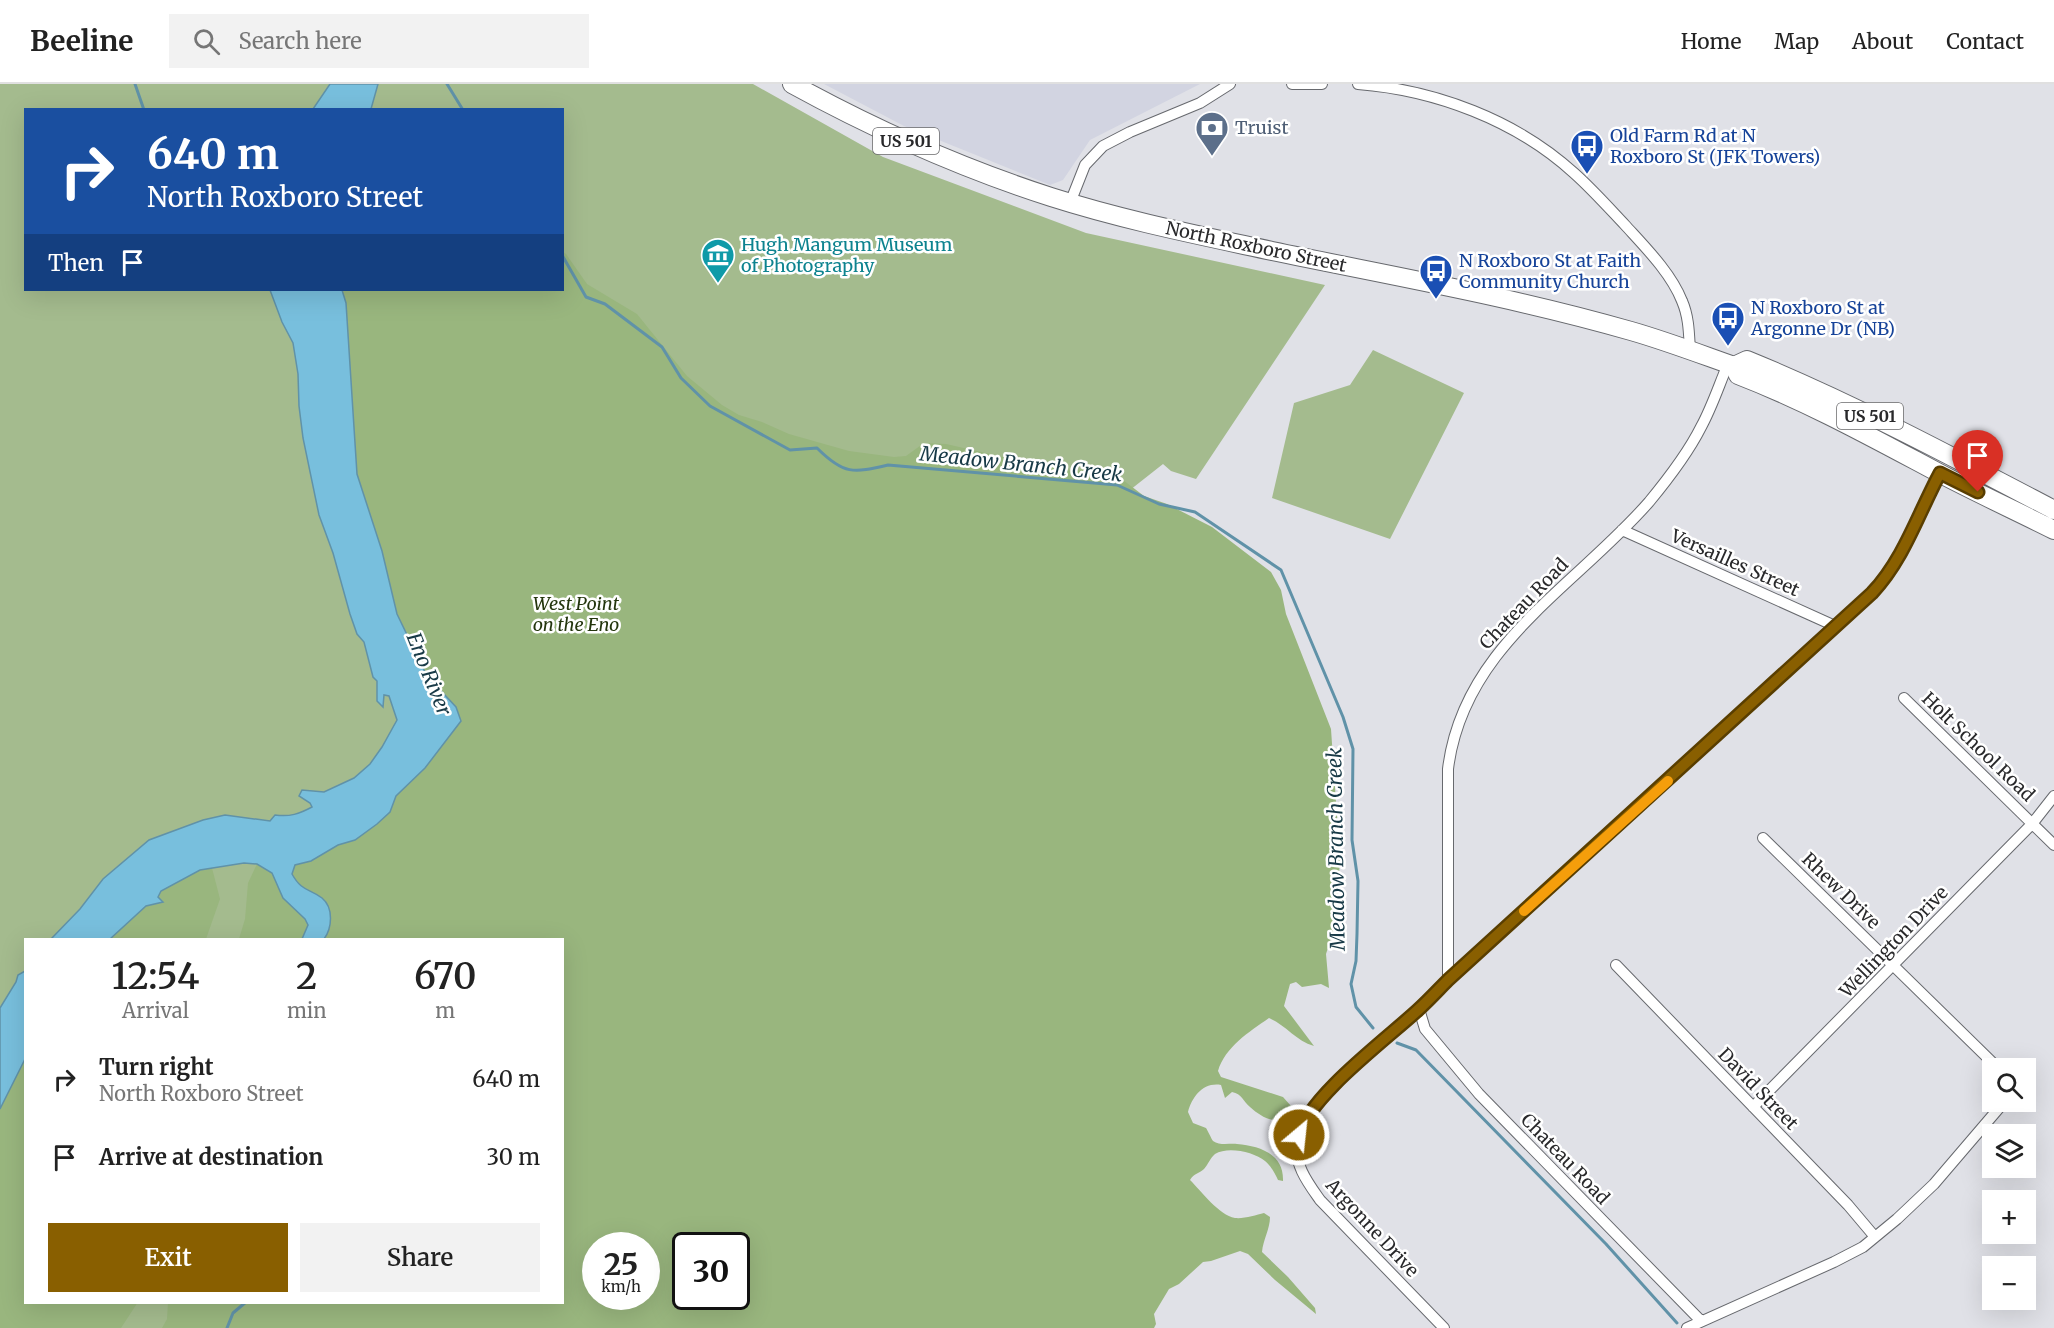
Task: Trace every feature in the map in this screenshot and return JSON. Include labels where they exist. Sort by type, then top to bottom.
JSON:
[{"type":"highway","name":"North Roxboro Street","points":[[792,84],[840,110],[921,148],[1014,185],[1070,202],[1206,237],[1558,313],[1630,331],[1731,365],[1738,375],[1766,385],[1859,429],[1940,473],[2054,530]]},
{"type":"highway","name":"North Roxboro Street","points":[[1731,365],[1747,360],[1793,379],[1947,453],[2054,510]]},
{"type":"highway","points":[[1859,429],[1879,431],[1932,456],[1947,453]]},
{"type":"highway","points":[[1940,473],[1952,467],[2021,501],[2031,498]]},
{"type":"street","points":[[1070,202],[1085,165],[1103,146],[1130,132],[1200,103],[1230,84]]},
{"type":"street","points":[[1292,84],[1322,84]]},
{"type":"street","points":[[1358,84],[1408,87],[1441,99],[1502,124],[1574,172],[1639,241],[1674,286],[1686,312],[1690,351]]},
{"type":"street","name":"Chateau Road","points":[[1448,980],[1447,801],[1450,753],[1458,722],[1478,680],[1511,638],[1649,501],[1701,427],[1731,365]]},
{"type":"street","name":"Argonne Drive","points":[[1444,1328],[1320,1200],[1302,1173],[1297,1157],[1300,1127],[1315,1104],[1383,1040],[1872,593],[1890,572],[1910,537],[1940,473]]},
{"type":"street","name":"Versailles Street","points":[[1622,530],[1835,626]]},
{"type":"street","name":"Holt School Road","points":[[1904,698],[2054,845]]},
{"type":"street","name":"Wellington Drive","points":[[1753,1107],[2032,824],[2054,796]]},
{"type":"street","name":"Rhew Drive","points":[[1763,838],[1988,1058]]},
{"type":"street","name":"David Street","points":[[1616,965],[1848,1205],[1875,1237]]},
{"type":"street","name":"Chateau Road","points":[[1419,1009],[1425,1029],[1479,1094],[1701,1321]]},
{"type":"street","points":[[1687,1328],[1834,1263],[1863,1247],[1934,1184],[1996,1112]]},
{"type":"shaded area","points":[[824,84],[1200,84],[1090,140],[1063,180],[1050,185],[904,126]]},
{"type":"green space","name":"West Point on the Eno","points":[[0,84],[753,84],[883,157],[1086,233],[1325,285],[1196,479],[1171,471],[1163,464],[1130,490],[605,1232],[582,1232],[582,1269],[564,1300],[564,938],[24,938],[24,1304],[562,1304],[548,1328],[0,1328]]},
{"type":"green space","points":[[564,253],[587,284],[637,314],[687,376],[722,405],[739,415],[789,434],[849,451],[894,457],[906,456],[924,443],[946,444],[1061,470],[1087,471],[1123,480],[1144,496],[1167,504],[1212,527],[1271,572],[1281,590],[1286,614],[1331,729],[1340,861],[1335,926],[1326,954],[1329,988],[1321,984],[1302,987],[1296,982],[1290,984],[1284,1006],[1314,1046],[1269,1018],[1232,1047],[1221,1062],[1218,1071],[1221,1077],[1283,1097],[1291,1106],[1290,1118],[1274,1120],[1264,1117],[1235,1093],[1232,1092],[1225,1098],[1221,1085],[1209,1086],[1199,1092],[1188,1112],[1193,1123],[1206,1128],[1216,1143],[1246,1145],[1269,1153],[1279,1164],[1283,1181],[1278,1180],[1265,1161],[1248,1153],[1234,1150],[1215,1154],[1204,1169],[1190,1180],[1205,1197],[1229,1216],[1242,1218],[1264,1213],[1270,1217],[1262,1252],[1315,1308],[1316,1314],[1248,1254],[1240,1251],[1203,1262],[1179,1284],[1169,1289],[1154,1314],[1156,1324],[1154,1328],[162,1328],[167,1319],[168,1304],[564,1304],[564,938],[325,938],[328,933],[322,898],[305,889],[292,874],[295,865],[311,861],[338,845],[355,840],[390,812],[396,796],[425,768],[456,707],[427,676],[397,614],[382,551],[357,474],[346,303],[342,291],[564,291]]},
{"type":"green space","points":[[1373,350],[1464,393],[1390,539],[1272,498],[1294,403],[1350,385]]},
{"type":"green space","points":[[257,864],[272,873],[283,898],[305,919],[308,925],[302,938],[239,938],[245,919],[248,883]]},
{"type":"green space","points":[[212,868],[220,899],[206,938],[111,938],[146,906],[162,903],[157,898],[161,891],[200,870]]},
{"type":"green space","points":[[24,1061],[24,1304],[137,1304],[121,1328],[0,1328],[0,1109]]},
{"type":"water","points":[[330,84],[378,84],[371,108],[314,108]]},
{"type":"water","points":[[270,291],[342,291],[346,303],[357,474],[382,551],[397,614],[427,676],[456,707],[461,721],[425,768],[396,796],[390,812],[377,824],[355,840],[338,845],[311,861],[295,865],[292,874],[296,880],[302,887],[326,902],[330,912],[330,924],[324,938],[302,938],[308,925],[305,919],[283,898],[272,873],[257,864],[244,863],[200,870],[161,891],[158,897],[163,902],[146,906],[111,938],[52,938],[80,909],[103,879],[149,840],[203,820],[225,815],[270,821],[275,815],[290,815],[312,807],[299,796],[302,790],[324,792],[354,778],[370,764],[397,720],[389,696],[384,695],[383,707],[377,701],[377,681],[373,677],[364,642],[357,634],[350,614],[333,553],[319,515],[303,438],[293,343]]},
{"type":"water","points":[[24,972],[24,1061],[0,1109],[0,1008],[18,975]]},
{"type":"waterway","points":[[135,84],[143,108]]},
{"type":"waterway","name":"Meadow Branch Creek","points":[[447,84],[462,108]]},
{"type":"waterway","name":"Meadow Branch Creek","points":[[564,258],[586,297],[605,304],[662,347],[681,378],[710,406],[790,450],[817,448],[826,457],[849,470],[866,470],[888,465],[1117,485],[1159,504],[1195,512],[1281,570],[1343,717],[1353,749],[1352,840],[1358,881],[1356,961],[1351,984],[1356,1007],[1373,1028]]},
{"type":"waterway","name":"Meadow Branch Creek","points":[[1397,1043],[1416,1050],[1606,1244],[1677,1323]]},
{"type":"waterway","points":[[227,1328],[233,1313],[244,1304]]},
{"type":"slow traffic","points":[[1524,911],[1668,781]]},
{"type":"place","name":"Truist","points":[[1212,157]]},
{"type":"place","name":"Old Farm Rd at N Roxboro St (JFK Towers)","points":[[1587,175]]},
{"type":"place","name":"Hugh Mangum Museum of Photography","points":[[718,284]]},
{"type":"place","name":"N Roxboro St at Faith Community Church","points":[[1436,300]]},
{"type":"place","name":"N Roxboro St at Argonne Dr (NB)","points":[[1728,347]]},
{"type":"route","points":[[1299,1135],[1300,1127],[1315,1104],[1879,587],[1910,537],[1940,473],[1978,492]]},
{"type":"water label","name":"Eno River","points":[[429,674]]}]
